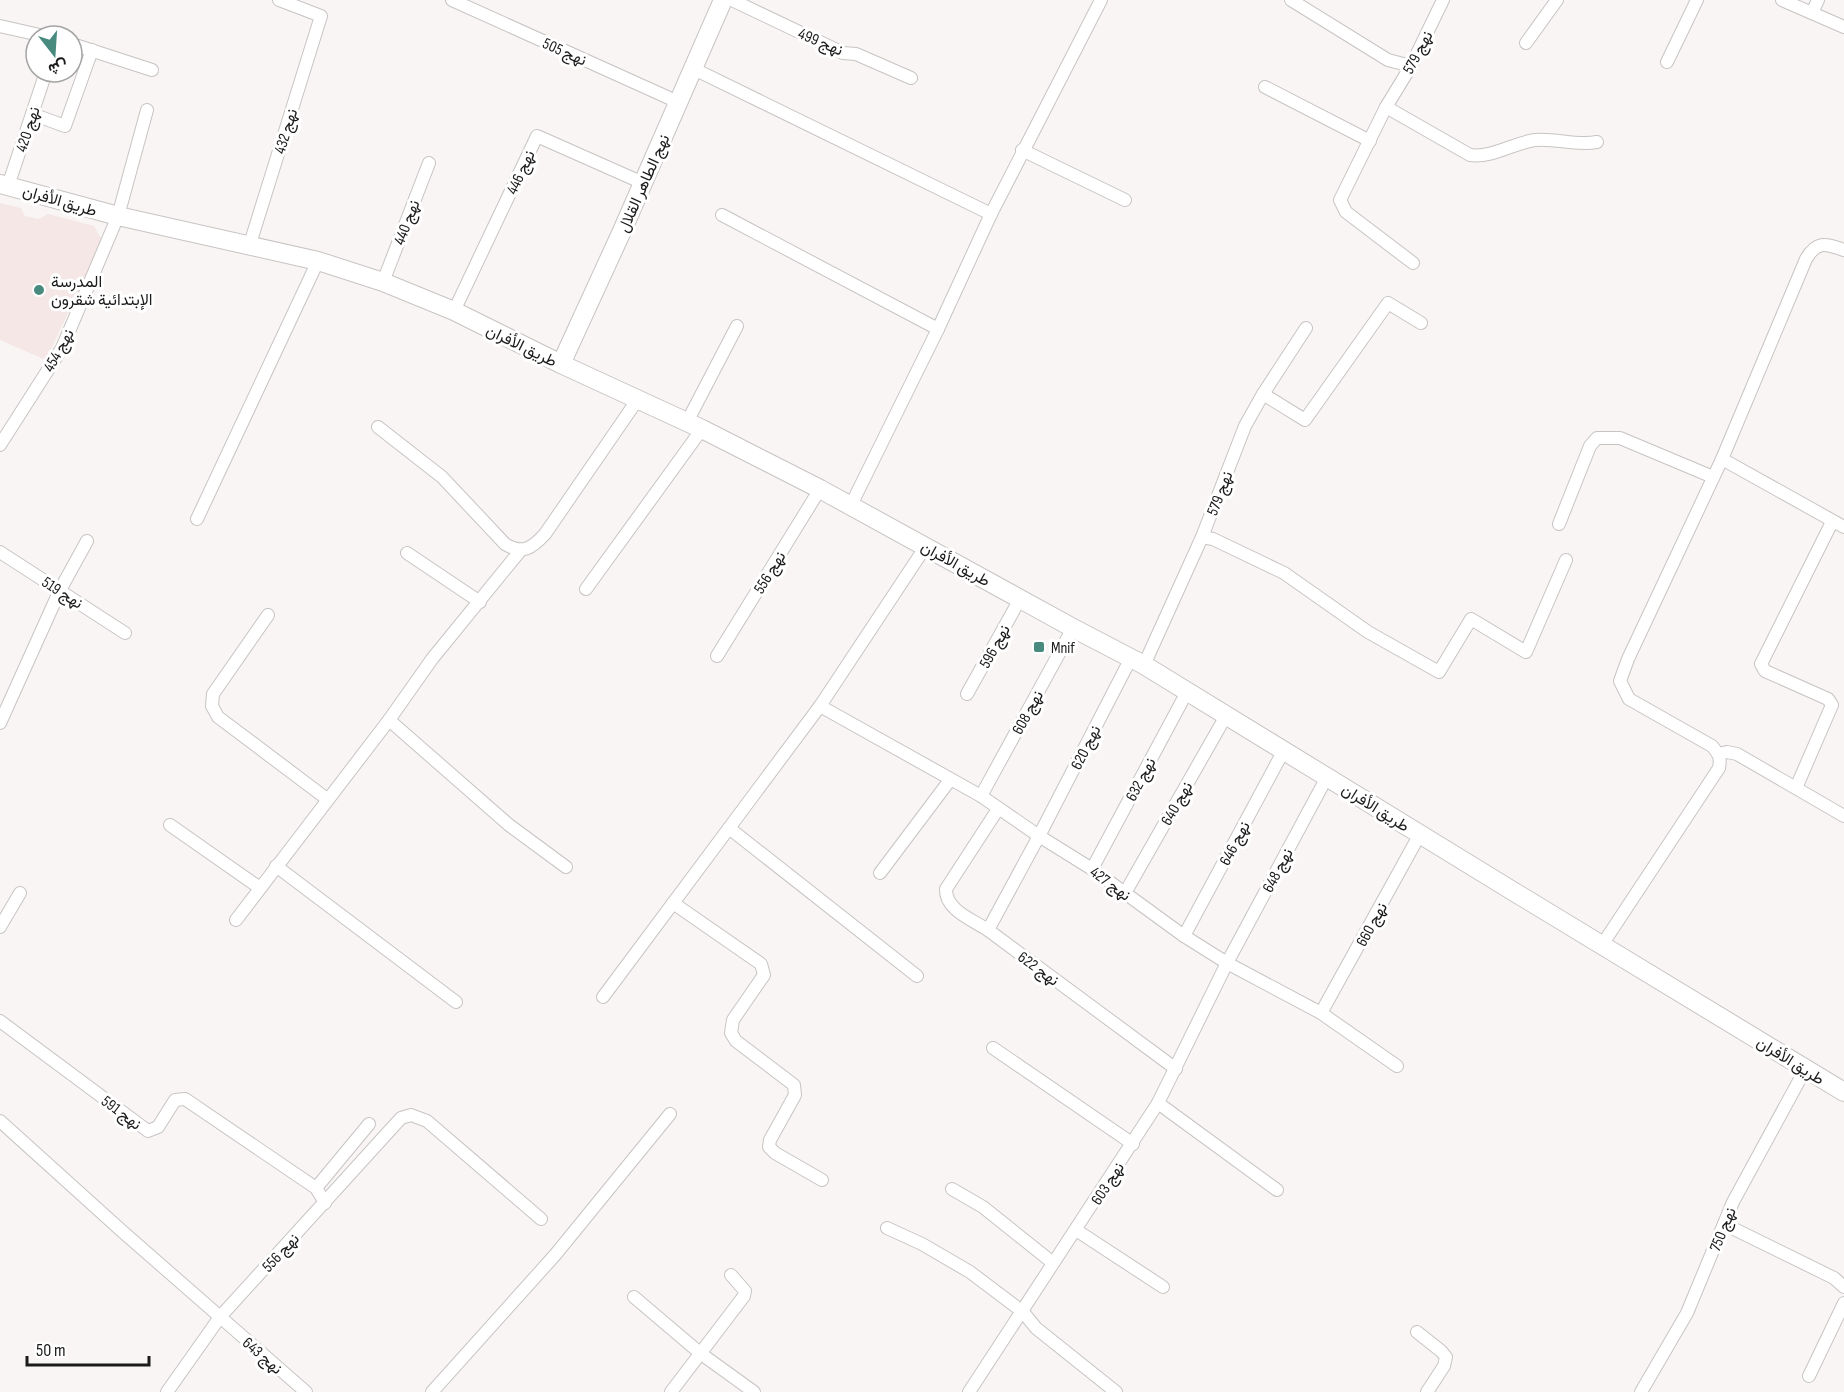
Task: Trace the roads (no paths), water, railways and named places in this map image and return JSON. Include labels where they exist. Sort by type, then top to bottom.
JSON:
[{"type":"main road","name":"نهج الطاهر القلال","points":[[561,364],[723,0]]},
{"type":"main road","name":"طريق الأفران","points":[[4,185],[118,216],[318,261],[382,282],[454,311],[694,426],[851,505],[1073,628],[1138,661],[1844,1092]]},
{"type":"street","name":"نهج 432","points":[[249,246],[321,16],[279,0]]},
{"type":"street","name":"نهج 505","points":[[452,0],[678,102]]},
{"type":"street","name":"نهج 499","points":[[732,0],[843,53],[856,54],[911,78]]},
{"type":"street","points":[[851,505],[991,214],[1101,0]]},
{"type":"street","points":[[1291,0],[1388,60],[1411,66]]},
{"type":"street","name":"نهج 579","points":[[1413,263],[1346,212],[1340,200],[1443,0]]},
{"type":"street","points":[[1526,43],[1557,0]]},
{"type":"street","points":[[1667,62],[1697,0]]},
{"type":"street","points":[[1782,0],[1844,27]]},
{"type":"street","points":[[1812,13],[1818,0]]},
{"type":"street","points":[[0,26],[24,31]]},
{"type":"street","points":[[84,48],[152,70]]},
{"type":"street","points":[[32,114],[65,126],[92,50]]},
{"type":"street","points":[[692,68],[991,214]]},
{"type":"street","name":"نهج 420","points":[[4,185],[42,84]]},
{"type":"street","points":[[1265,87],[1370,141]]},
{"type":"street","points":[[1386,107],[1470,155],[1484,155],[1534,140],[1580,144],[1598,142]]},
{"type":"street","name":"نهج 454","points":[[0,445],[62,348],[118,216],[147,110]]},
{"type":"street","name":"نهج 446","points":[[454,311],[537,136],[643,183]]},
{"type":"street","points":[[1023,150],[1125,200]]},
{"type":"street","name":"نهج 440","points":[[382,282],[429,163]]},
{"type":"street","points":[[722,215],[938,328]]},
{"type":"street","points":[[1602,945],[1719,768],[1719,753],[1712,746],[1629,699],[1620,681],[1628,659],[1722,459],[1806,259],[1810,252],[1826,244],[1844,250]]},
{"type":"street","points":[[197,519],[318,261]]},
{"type":"street","points":[[1263,394],[1305,420],[1388,303],[1421,324]]},
{"type":"street","points":[[586,589],[694,426],[737,326]]},
{"type":"street","name":"نهج 579","points":[[1138,661],[1202,537],[1245,426],[1306,328]]},
{"type":"street","points":[[378,427],[441,477],[505,544],[520,551],[534,546],[545,534],[638,399]]},
{"type":"street","points":[[1559,524],[1590,446],[1597,438],[1620,438],[1713,477]]},
{"type":"street","points":[[1722,459],[1844,528]]},
{"type":"street","name":"نهج 556","points":[[717,656],[820,489]]},
{"type":"street","points":[[1796,788],[1832,705],[1827,699],[1765,670],[1761,664],[1832,522]]},
{"type":"street","points":[[1202,537],[1213,539],[1284,573],[1368,632],[1439,672],[1471,619],[1526,652],[1566,560]]},
{"type":"street","points":[[0,723],[60,591],[87,541]]},
{"type":"street","points":[[603,997],[820,706],[926,546]]},
{"type":"street","points":[[236,920],[389,720],[432,659],[520,551]]},
{"type":"street","name":"نهج 519","points":[[0,552],[125,633]]},
{"type":"street","points":[[407,554],[480,602]]},
{"type":"street","name":"نهج 596","points":[[967,694],[1020,599]]},
{"type":"street","points":[[268,615],[213,694],[212,706],[218,717],[327,799]]},
{"type":"street","name":"نهج 608","points":[[981,796],[1073,628]]},
{"type":"street","name":"نهج 620","points":[[1039,836],[1138,661]]},
{"type":"street","name":"نهج 632","points":[[1092,868],[1188,690]]},
{"type":"street","name":"نهج 427","points":[[820,706],[981,796],[1039,836],[1092,868],[1184,936],[1227,963],[1321,1013],[1397,1066]]},
{"type":"street","name":"نهج 640","points":[[1125,893],[1227,714]]},
{"type":"street","points":[[389,720],[509,825],[566,867]]},
{"type":"street","name":"نهج 646","points":[[1184,936],[1284,750]]},
{"type":"street","points":[[1719,753],[1737,754],[1844,816]]},
{"type":"street","name":"نهج 648","points":[[1227,963],[1327,777]]},
{"type":"street","points":[[880,873],[950,780]]},
{"type":"street","name":"نهج 622","points":[[998,809],[948,885],[946,894],[952,907],[988,930],[1176,1069]]},
{"type":"street","points":[[170,825],[260,888]]},
{"type":"street","points":[[729,828],[917,976]]},
{"type":"street","name":"نهج 660","points":[[1321,1013],[1420,834]]},
{"type":"street","points":[[988,930],[1039,836]]},
{"type":"street","points":[[276,866],[456,1002]]},
{"type":"street","points":[[0,927],[20,893]]},
{"type":"street","points":[[673,903],[761,964],[764,975],[733,1020],[730,1032],[736,1041],[794,1085],[795,1095],[770,1140],[769,1147],[772,1151],[822,1180]]},
{"type":"street","name":"نهج 603","points":[[969,1392],[1158,1103],[1227,963]]},
{"type":"street","name":"نهج 591","points":[[0,1021],[148,1131],[158,1127],[175,1100],[185,1099],[316,1188],[325,1203]]},
{"type":"street","points":[[993,1048],[1133,1144]]},
{"type":"street","name":"نهج 750","points":[[1641,1392],[1687,1313],[1733,1202],[1806,1068]]},
{"type":"street","points":[[1158,1103],[1277,1190]]},
{"type":"street","points":[[432,1392],[555,1255],[670,1114]]},
{"type":"street","name":"نهج 556","points":[[167,1392],[220,1317],[401,1118],[411,1115],[427,1121],[541,1219]]},
{"type":"street","name":"نهج 643","points":[[0,1121],[306,1392]]},
{"type":"street","points":[[316,1188],[369,1124]]},
{"type":"street","points":[[952,1189],[983,1206],[1053,1263]]},
{"type":"street","points":[[1724,1224],[1834,1278],[1844,1287]]},
{"type":"street","points":[[887,1228],[922,1244],[970,1272],[1023,1312],[1036,1328],[1109,1390]]},
{"type":"street","points":[[1076,1230],[1163,1287]]},
{"type":"street","points":[[671,1392],[744,1296],[745,1291],[731,1275]]},
{"type":"street","points":[[634,1297],[700,1353],[754,1392]]},
{"type":"street","points":[[1809,1376],[1844,1304]]},
{"type":"street","points":[[1417,1332],[1446,1357],[1444,1366],[1427,1392]]},
{"type":"place","name":"المدرسة الإبتدائية شقرون","points":[[39,290]]},
{"type":"place","name":"Mnif","points":[[1039,647]]}]
